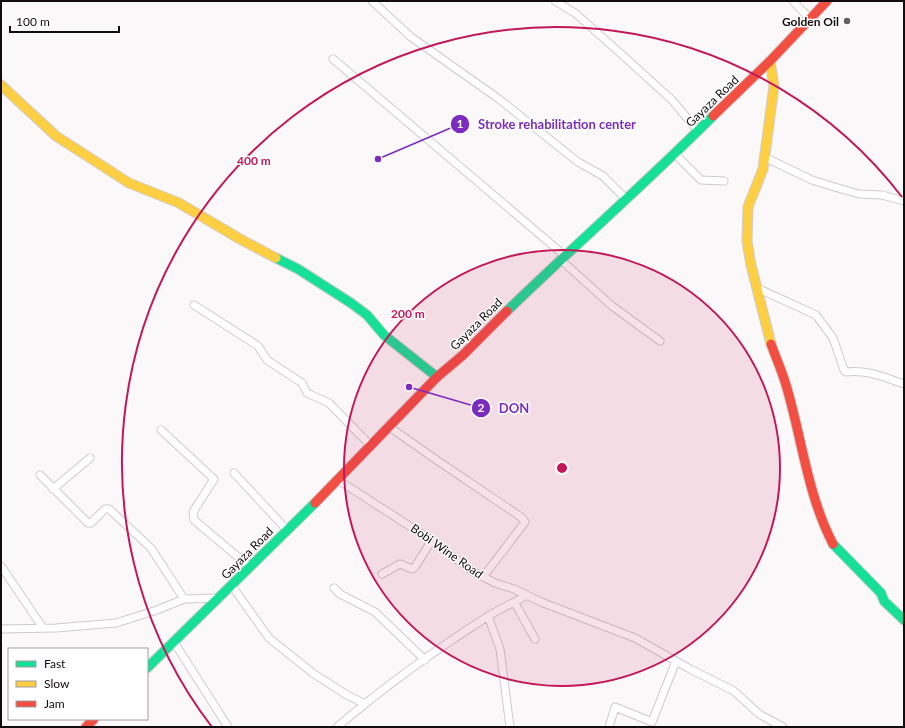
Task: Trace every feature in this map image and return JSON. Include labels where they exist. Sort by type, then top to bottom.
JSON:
[{"type":"street","points":[[372,1],[411,37],[499,98],[578,162],[603,176],[627,200]]},
{"type":"street","points":[[555,1],[575,13],[672,100],[698,131]]},
{"type":"street","points":[[793,1],[808,18]]},
{"type":"street","name":"Gayaza Road","points":[[148,667],[338,480],[388,426],[437,377],[463,355],[502,314],[562,257],[627,200],[675,154],[770,61],[808,18],[827,1]]},
{"type":"street","points":[[333,59],[562,257],[612,306],[660,341]]},
{"type":"street","points":[[770,61],[774,86],[763,169],[748,207],[747,241],[757,288],[768,332],[786,385],[803,460],[823,523],[833,544],[881,593],[884,601],[904,620]]},
{"type":"street","points":[[1,85],[56,136],[115,175],[141,189],[178,203],[240,239],[298,269],[351,303],[367,315],[384,335],[437,377]]},
{"type":"street","points":[[675,154],[701,180],[724,180]]},
{"type":"street","points":[[764,156],[812,180],[859,194],[882,195],[904,201]]},
{"type":"street","points":[[757,288],[816,315],[833,338],[846,372],[858,371],[876,374],[904,384]]},
{"type":"street","points":[[194,305],[258,346],[267,360],[302,382],[307,393],[329,403],[370,445]]},
{"type":"street","points":[[388,426],[521,517],[525,522],[484,577]]},
{"type":"street","points":[[161,430],[214,479],[193,512],[194,520],[250,567]]},
{"type":"street","points":[[53,489],[90,458]]},
{"type":"street","points":[[234,473],[287,530]]},
{"type":"street","points":[[40,475],[88,523],[91,523],[105,508],[109,509],[151,548],[184,599]]},
{"type":"street","name":"Bobi Wine Road","points":[[338,480],[432,540],[462,565],[484,577],[624,633],[734,691],[759,714],[782,727]]},
{"type":"street","points":[[382,574],[400,564],[412,569],[415,567],[432,540]]},
{"type":"street","points":[[1,566],[43,628]]},
{"type":"street","points":[[232,586],[269,638],[314,674],[347,695],[365,704]]},
{"type":"street","points":[[334,588],[340,594],[374,612],[425,660]]},
{"type":"street","points":[[337,727],[365,704],[488,616],[515,603],[527,595]]},
{"type":"street","points":[[1,629],[116,623],[157,610],[184,599],[219,598]]},
{"type":"street","points":[[515,603],[535,639]]},
{"type":"street","points":[[488,616],[500,649],[510,727]]},
{"type":"street","points":[[174,642],[228,727]]},
{"type":"street","points":[[610,727],[615,707],[651,724],[676,661]]},
{"type":"traffic: fast","points":[[507,311],[713,116]]},
{"type":"traffic: fast","points":[[276,258],[298,269],[351,303],[367,315],[384,335],[437,377]]},
{"type":"traffic: fast","points":[[148,667],[315,503]]},
{"type":"traffic: fast","points":[[833,544],[881,593],[884,601],[904,620]]},
{"type":"traffic: slow","points":[[770,61],[774,86],[763,169],[748,207],[747,241],[751,265],[771,344]]},
{"type":"traffic: slow","points":[[1,85],[56,136],[129,183],[179,203],[240,239],[276,258]]},
{"type":"traffic: jam","points":[[713,116],[770,61],[827,1]]},
{"type":"traffic: jam","points":[[315,503],[437,377],[463,355],[507,311]]},
{"type":"traffic: jam","points":[[771,344],[792,405],[817,506],[833,544]]},
{"type":"traffic: jam","points":[[86,727],[93,720]]},
{"type":"place","name":"Golden Oil","points":[[847,21]]},
{"type":"place","name":"Stroke rehabilitation center","points":[[378,159]]},
{"type":"place","name":"DON","points":[[409,387]]}]
